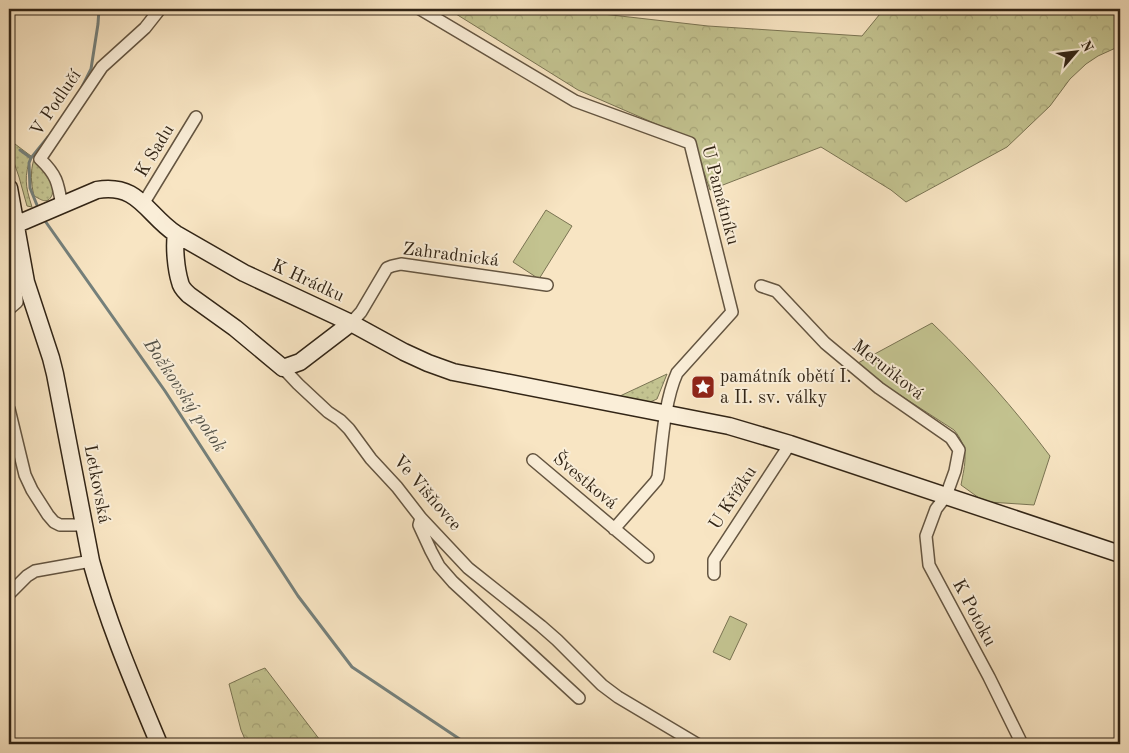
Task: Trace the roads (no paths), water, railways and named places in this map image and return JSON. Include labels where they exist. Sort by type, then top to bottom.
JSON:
[{"type":"street","name":"V Podlučí","points":[[56,208],[57,181],[50,169],[40,159],[102,67],[145,28],[160,9]]},
{"type":"street","name":"U Památníku","points":[[420,9],[575,101],[690,143],[732,312],[677,373],[672,384],[666,413]]},
{"type":"street","name":"K Sadu","points":[[143,204],[196,117]]},
{"type":"street","name":"Letkovská","points":[[9,188],[21,262],[55,374],[91,561],[108,616],[159,744]]},
{"type":"street","name":"K Hrádku","points":[[15,225],[97,190],[108,188],[120,189],[133,194],[166,227],[176,234],[244,273],[351,323],[300,362],[283,368]]},
{"type":"street","name":"Ve Višňovce","points":[[176,234],[174,245],[180,283],[189,295],[236,328],[283,368],[328,412],[340,420],[422,518],[468,568],[557,640],[602,685],[618,697],[697,744]]},
{"type":"street","points":[[9,309],[17,302],[13,268],[21,262]]},
{"type":"street","name":"Zahradnická","points":[[351,323],[362,312],[387,268],[401,264],[547,284]]},
{"type":"street","name":"Meruňková","points":[[761,286],[776,290],[825,343],[879,388],[951,438],[959,450],[955,471],[946,496]]},
{"type":"street","points":[[351,323],[412,356],[453,372],[729,426],[790,444],[1120,554]]},
{"type":"street","points":[[9,409],[25,475],[48,515],[54,522],[60,525],[84,525]]},
{"type":"street","name":"Švestková","points":[[614,529],[656,481],[666,413]]},
{"type":"street","name":"U Křížku","points":[[714,574],[714,560],[790,444]]},
{"type":"street","name":"Švestková","points":[[533,460],[648,557]]},
{"type":"street","name":"K Potoku","points":[[946,496],[936,510],[926,536],[929,565],[989,677],[1022,744]]},
{"type":"street","points":[[422,518],[419,525],[439,566],[453,582],[579,698]]},
{"type":"street","points":[[9,594],[27,576],[35,571],[91,561]]},
{"type":"waterway","name":"Božkovský potok","points":[[82,87],[91,69],[99,9]]},
{"type":"waterway","name":"Božkovský potok","points":[[39,210],[30,188],[29,163],[48,137]]},
{"type":"waterway","points":[[20,150],[31,158]]},
{"type":"waterway","name":"Božkovský potok","points":[[43,218],[165,391],[298,596],[352,667],[467,744]]},
{"type":"place","name":"památník obětí I. a II. sv. války","points":[[703,387]]}]
